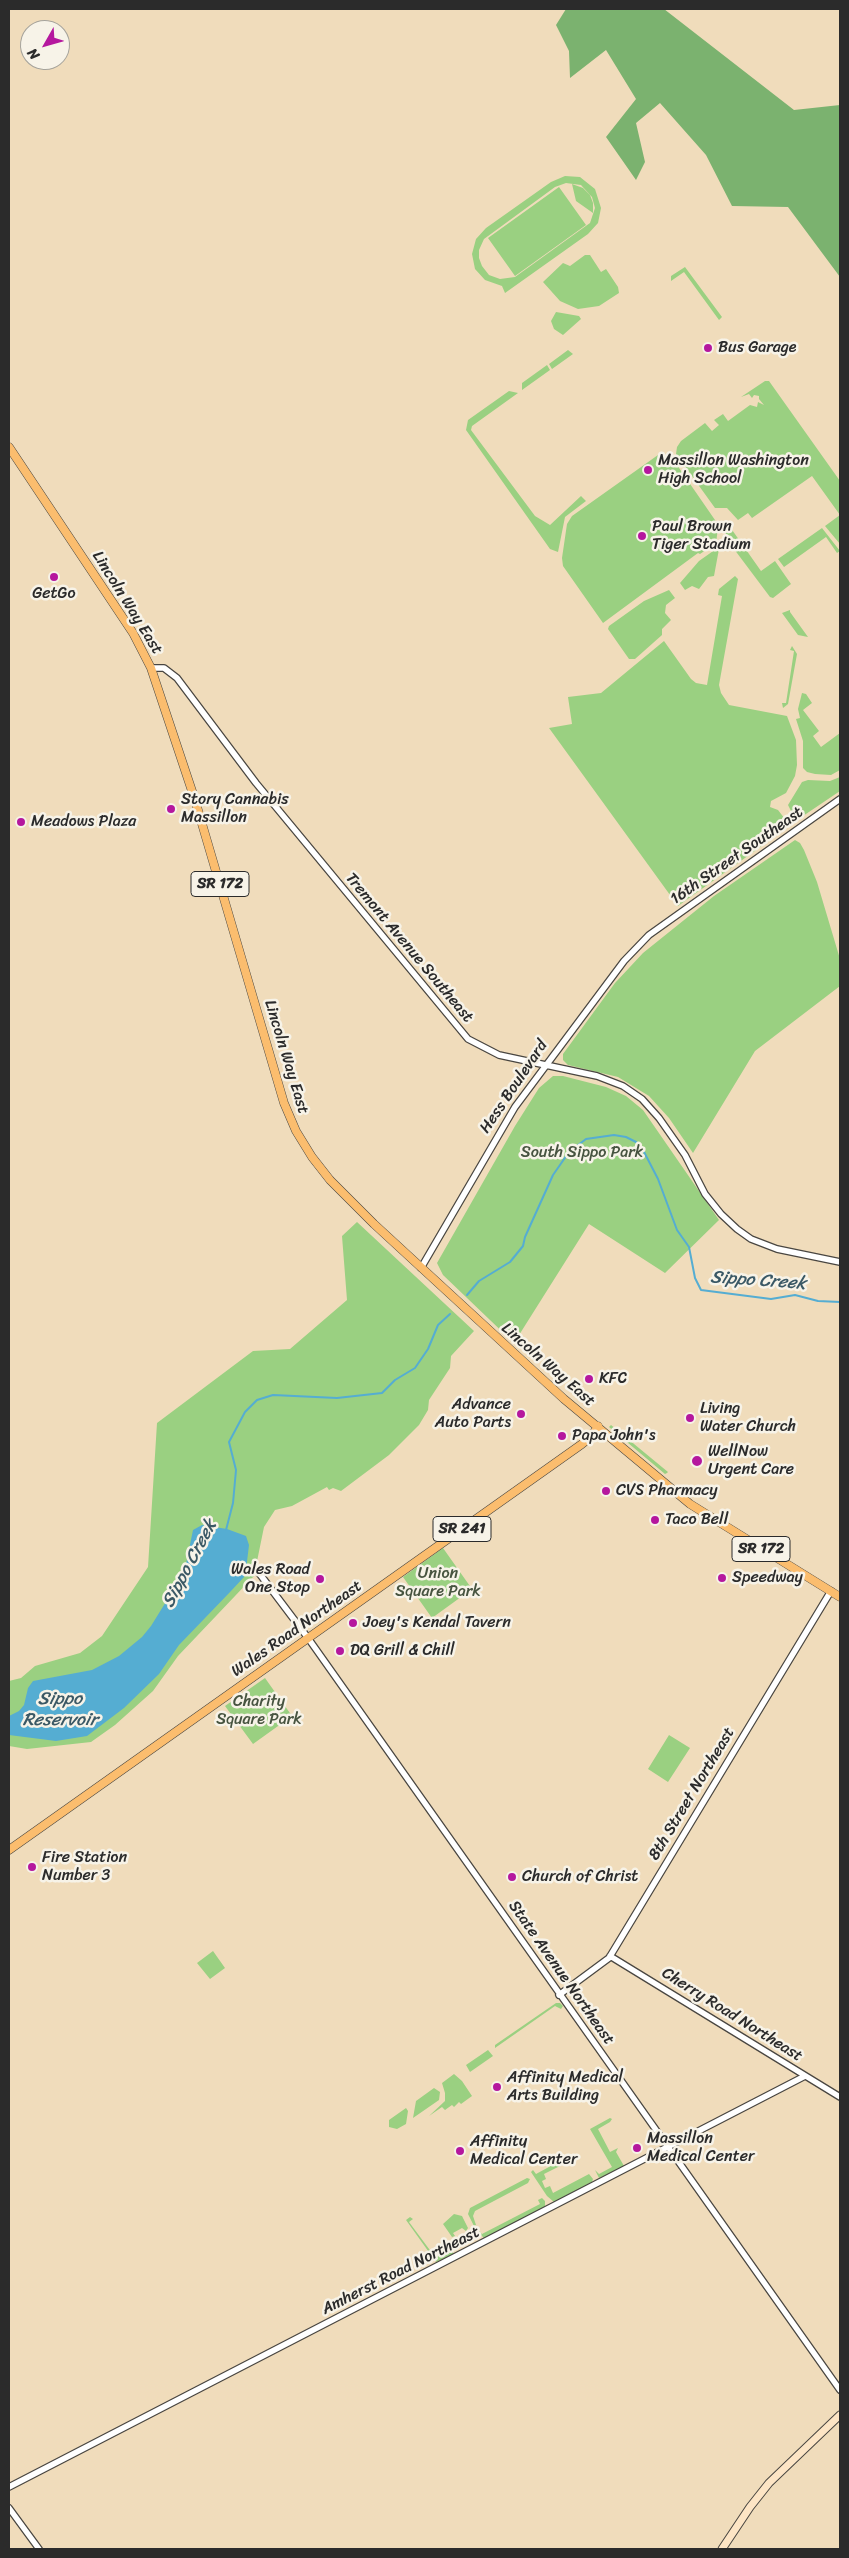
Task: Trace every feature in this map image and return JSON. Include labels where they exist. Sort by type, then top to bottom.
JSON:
[{"type":"main road","name":"Lincoln Way East","points":[[9,447],[133,633],[151,668],[195,800],[282,1096],[293,1125],[312,1157],[330,1180],[530,1370],[690,1504],[840,1597]]},
{"type":"main road","name":"Wales Road Northeast","points":[[9,1850],[592,1436],[598,1426]]},
{"type":"main road","points":[[722,2549],[753,2502],[769,2483],[840,2415]]},
{"type":"street","name":"Tremont Avenue Southeast","points":[[151,668],[164,668],[177,678],[256,783],[462,1034],[488,1051],[544,1066],[609,1080],[642,1099],[673,1137],[712,1204],[745,1235],[777,1249],[840,1262]]},
{"type":"street","name":"16th Street Southeast","points":[[649,935],[840,799]]},
{"type":"street","name":"Hess Boulevard","points":[[421,1268],[504,1124],[544,1066],[613,973],[649,935]]},
{"type":"street","name":"State Avenue Northeast","points":[[259,1573],[308,1638],[840,2390]]},
{"type":"street","name":"8th Street Northeast","points":[[559,1995],[597,1968],[610,1956],[831,1591]]},
{"type":"street","name":"Cherry Road Northeast","points":[[610,1956],[840,2098]]},
{"type":"street","name":"Amherst Road Northeast","points":[[9,2487],[805,2076]]},
{"type":"street","points":[[9,2508],[39,2549]]},
{"type":"green space","points":[[566,9],[664,9],[794,110],[840,105],[840,277],[788,207],[732,206],[706,155],[660,103],[636,123],[645,162],[636,180],[606,137],[636,99],[606,50],[570,78],[569,51],[556,25]]},
{"type":"green space","points":[[565,176],[580,177],[595,189],[601,208],[598,223],[588,234],[505,293],[502,286],[485,280],[475,269],[472,254],[476,239],[486,228],[551,182]],"holes":[[[566,183],[581,185],[592,197],[595,208],[590,223],[515,277],[500,279],[489,275],[479,258],[479,250],[484,239],[555,187]]]},
{"type":"green space","points":[[572,184],[583,188],[590,195],[593,203],[593,213],[576,201]]},
{"type":"green space","points":[[559,187],[586,225],[515,276],[488,238]]},
{"type":"green space","points":[[585,255],[590,255],[601,272],[606,269],[618,287],[619,293],[599,306],[578,309],[560,301],[543,282],[563,263],[570,266]]},
{"type":"green space","points":[[685,267],[722,317],[719,320],[684,272],[671,281],[671,276]]},
{"type":"green space","points":[[556,312],[579,316],[581,319],[563,335],[554,329],[551,321]]},
{"type":"green space","points":[[568,350],[573,354],[552,369],[549,364]]},
{"type":"green space","points":[[547,365],[550,370],[522,390],[522,383]]},
{"type":"green space","points":[[765,381],[769,381],[840,481],[840,515],[812,476],[752,518],[748,513],[738,520],[727,508],[715,508],[676,454],[677,447],[681,441],[705,423],[712,431],[719,425],[714,420],[723,414],[728,421],[750,405],[757,407],[758,402],[764,405],[759,396],[754,395],[752,398],[749,394],[741,397]]},
{"type":"green space","points":[[509,391],[518,393],[472,426],[471,430],[535,516],[550,525],[581,496],[586,501],[565,517],[558,552],[550,549],[466,430],[468,420]]},
{"type":"green space","name":"Paul Brown Tiger Stadium","points":[[658,455],[668,457],[670,462],[677,465],[715,520],[718,528],[716,543],[700,554],[698,553],[603,623],[563,566],[562,558],[567,524],[572,516]]},
{"type":"green space","points":[[840,515],[840,544],[825,526]]},
{"type":"green space","points":[[730,527],[761,571],[775,561],[791,584],[773,598],[770,597],[731,545],[724,530]]},
{"type":"green space","points":[[822,528],[840,551],[837,553],[826,537],[784,567],[778,559]]},
{"type":"green space","points":[[716,549],[719,549],[714,576],[708,577],[699,589],[692,586],[685,590],[680,583],[699,561]]},
{"type":"green space","points":[[735,576],[738,579],[719,685],[721,693],[729,705],[787,716],[796,740],[797,765],[795,776],[786,793],[771,801],[770,807],[778,810],[785,819],[784,830],[678,906],[549,728],[572,724],[568,697],[601,693],[664,641],[691,679],[696,683],[707,685],[722,596],[718,595],[719,589]]},
{"type":"green space","points":[[669,590],[675,598],[666,605],[665,613],[671,620],[662,629],[662,635],[635,659],[629,659],[608,629],[609,626],[644,601]]},
{"type":"green space","points":[[790,610],[808,637],[798,635],[782,613]]},
{"type":"green space","points":[[792,646],[797,654],[788,704],[783,708],[782,703],[786,703],[794,651],[790,650]]},
{"type":"green space","points":[[802,693],[806,694],[812,703],[803,710],[819,731],[813,736],[821,747],[840,733],[840,770],[831,775],[807,772],[803,768],[803,741],[796,719],[800,718],[798,709]]},
{"type":"green space","points":[[840,777],[840,791],[803,816],[794,816],[788,805],[802,782],[808,780],[830,781]]},
{"type":"green space","points":[[795,840],[800,843],[804,850],[817,882],[840,959],[840,986],[755,1051],[693,1153],[669,1118],[649,1096],[618,1077],[568,1065],[563,1060],[563,1054],[615,983],[643,953],[714,896]]},
{"type":"green space","name":"South Sippo Park","points":[[553,1076],[563,1076],[606,1087],[626,1096],[643,1110],[719,1220],[665,1273],[589,1224],[514,1343],[443,1275],[437,1263],[515,1126],[539,1088]]},
{"type":"green space","points":[[357,1222],[474,1331],[451,1356],[450,1368],[429,1400],[428,1410],[419,1425],[389,1455],[341,1491],[333,1488],[329,1490],[327,1487],[292,1506],[275,1510],[264,1527],[254,1576],[178,1656],[153,1691],[115,1725],[91,1742],[27,1749],[9,1746],[9,1681],[21,1678],[35,1666],[80,1653],[102,1636],[148,1567],[157,1423],[253,1351],[290,1349],[347,1300],[342,1236]]},
{"type":"green space","points":[[611,1425],[668,1472],[665,1474],[609,1427]]},
{"type":"green space","name":"Union Square Park","points":[[443,1548],[472,1589],[432,1618],[403,1577]]},
{"type":"green space","name":"Charity Square Park","points":[[265,1678],[292,1716],[253,1744],[225,1706]]},
{"type":"green space","points":[[669,1735],[690,1748],[668,1782],[648,1769]]},
{"type":"green space","points":[[213,1951],[225,1968],[210,1979],[197,1963]]},
{"type":"green space","points":[[556,2003],[560,2003],[563,2006],[561,2009],[555,2006],[495,2048],[495,2045]]},
{"type":"green space","points":[[488,2050],[493,2056],[470,2072],[466,2065]]},
{"type":"green space","points":[[454,2074],[462,2081],[472,2096],[461,2104],[459,2102],[454,2107],[452,2105],[445,2110],[442,2107],[429,2116],[445,2101],[442,2083]]},
{"type":"green space","points":[[434,2088],[440,2092],[439,2100],[413,2118],[416,2101]]},
{"type":"green space","points":[[406,2108],[408,2111],[406,2124],[397,2129],[389,2127],[389,2120]]},
{"type":"green space","points":[[610,2118],[612,2119],[610,2122],[598,2129],[610,2152],[618,2148],[616,2152],[624,2166],[599,2178],[595,2170],[599,2174],[612,2167],[590,2129]]},
{"type":"green space","points":[[560,2161],[566,2163],[544,2174],[546,2179],[542,2181],[545,2188],[550,2186],[553,2193],[589,2174],[593,2179],[592,2182],[554,2202],[547,2196],[531,2172],[533,2170],[536,2174]]},
{"type":"green space","points":[[527,2178],[530,2179],[528,2183],[475,2211],[473,2216],[476,2225],[474,2226],[468,2214],[470,2208]]},
{"type":"green space","points":[[542,2198],[545,2201],[545,2207],[484,2238],[479,2233],[479,2231],[482,2234],[540,2204],[538,2200]]},
{"type":"green space","points":[[454,2214],[462,2216],[468,2228],[466,2231],[462,2228],[453,2233],[455,2236],[452,2237],[443,2224]]},
{"type":"green space","points":[[410,2217],[413,2219],[409,2222],[435,2257],[449,2251],[449,2246],[454,2254],[436,2262],[406,2220]]},
{"type":"water","name":"Sippo Reservoir","points":[[202,1525],[227,1529],[246,1536],[249,1545],[244,1577],[179,1645],[159,1674],[124,1708],[87,1736],[56,1741],[9,1735],[9,1716],[19,1711],[24,1705],[28,1688],[33,1681],[92,1670],[119,1656],[142,1637],[177,1584],[185,1569],[193,1530]]},
{"type":"waterway","name":"Sippo Creek","points":[[467,1295],[479,1281],[510,1262],[523,1246],[525,1237],[553,1175],[569,1152],[586,1139],[614,1135],[626,1137],[636,1142],[643,1150],[658,1179],[677,1230],[689,1247],[695,1278],[701,1290],[771,1299],[795,1295],[818,1301],[840,1302]]},
{"type":"waterway","name":"Sippo Creek","points":[[226,1530],[233,1503],[236,1470],[229,1442],[245,1412],[257,1400],[273,1395],[337,1398],[382,1393],[395,1380],[415,1368],[428,1349],[438,1325],[450,1314]]},
{"type":"place","name":"Bus Garage","points":[[708,348]]},
{"type":"place","name":"Massillon Washington High School","points":[[648,470]]},
{"type":"place","name":"Paul Brown Tiger Stadium","points":[[642,536]]},
{"type":"place","name":"GetGo","points":[[54,577]]},
{"type":"place","name":"Story Cannabis Massillon","points":[[171,809]]},
{"type":"place","name":"Meadows Plaza","points":[[21,822]]},
{"type":"place","name":"KFC","points":[[589,1379]]},
{"type":"place","name":"Advance Auto Parts","points":[[521,1414]]},
{"type":"place","name":"Living Water Church","points":[[690,1418]]},
{"type":"place","name":"Papa John's","points":[[562,1436]]},
{"type":"place","name":"WellNow Urgent Care","points":[[697,1461]]},
{"type":"place","name":"CVS Pharmacy","points":[[606,1491]]},
{"type":"place","name":"Taco Bell","points":[[655,1520]]},
{"type":"place","name":"Speedway","points":[[722,1578]]},
{"type":"place","name":"Wales Road One Stop","points":[[320,1579]]},
{"type":"place","name":"Joey's Kendal Tavern","points":[[353,1623]]},
{"type":"place","name":"DQ Grill & Chill","points":[[340,1651]]},
{"type":"place","name":"Fire Station Number 3","points":[[32,1867]]},
{"type":"place","name":"Church of Christ","points":[[512,1877]]},
{"type":"place","name":"Affinity Medical Arts Building","points":[[497,2087]]},
{"type":"place","name":"Massillon Medical Center","points":[[637,2148]]},
{"type":"place","name":"Affinity Medical Center","points":[[460,2151]]}]
